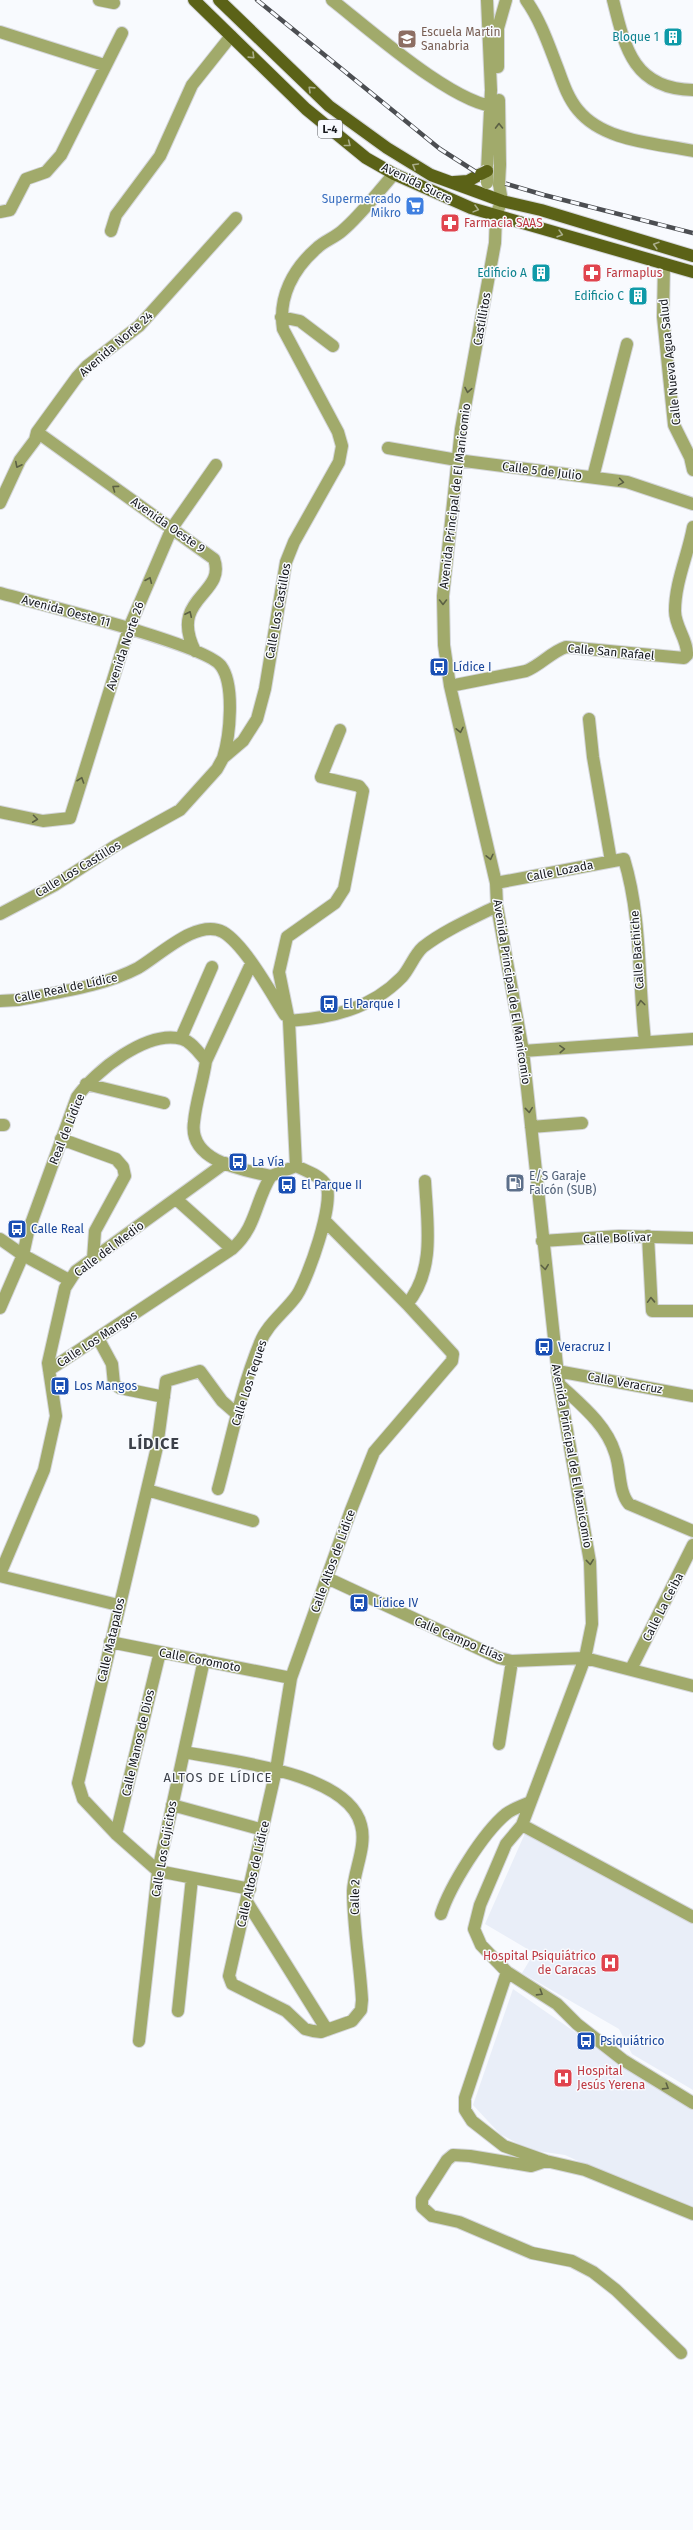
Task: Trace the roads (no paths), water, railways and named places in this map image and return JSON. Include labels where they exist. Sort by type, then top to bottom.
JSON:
[{"type":"main road","name":"Avenida Sucre","points":[[194,0],[332,130],[366,158],[394,174],[441,196],[496,214],[693,272]]},
{"type":"main road","name":"Avenida Sucre","points":[[219,0],[329,106],[405,160],[450,182],[488,197],[541,210],[693,256]]},
{"type":"main road","points":[[450,182],[468,181],[485,173]]},
{"type":"street","points":[[99,0],[114,3]]},
{"type":"street","points":[[332,0],[447,88],[464,98],[494,107]]},
{"type":"street","points":[[487,0],[494,107],[500,164],[499,184],[502,201],[496,214]]},
{"type":"street","points":[[496,214],[488,197],[485,173],[494,107],[498,28],[506,0]]},
{"type":"street","points":[[526,0],[537,18],[568,94],[578,110],[596,126],[608,132],[693,152]]},
{"type":"street","points":[[613,0],[622,38],[635,64],[660,85],[670,89],[693,90]]},
{"type":"street","points":[[0,32],[104,65]]},
{"type":"street","points":[[0,212],[10,210],[26,180],[46,172],[61,155],[104,65],[122,33]]},
{"type":"street","points":[[111,231],[116,215],[160,156],[189,91],[202,71],[231,36]]},
{"type":"street","points":[[668,146],[693,145]]},
{"type":"street","name":"Calle Los Castillos","points":[[0,914],[55,886],[115,846],[180,810],[217,769],[223,758],[243,741],[257,719],[265,690],[286,562],[294,542],[339,462],[342,446],[338,432],[283,329],[281,317],[284,296],[300,266],[317,247],[342,231],[394,174]]},
{"type":"street","name":"Castillitos","points":[[476,352],[495,243],[496,214]]},
{"type":"street","name":"Avenida Norte 24","points":[[0,503],[20,460],[36,440],[37,432],[77,377],[87,366],[139,326],[236,218]]},
{"type":"street","name":"Calle Nueva Agua Salud","points":[[664,264],[663,317],[674,425],[690,457],[693,470]]},
{"type":"street","points":[[281,317],[300,321],[333,346]]},
{"type":"street","points":[[593,477],[627,344]]},
{"type":"street","name":"Avenida Principal de El Manicomio","points":[[476,352],[461,429],[457,460],[443,596],[444,645],[450,686],[496,883],[497,906],[523,1051],[542,1241],[557,1370],[590,1562],[592,1624],[585,1658],[522,1824],[506,1844],[480,1905],[474,1930],[481,1945],[507,1972],[557,2004],[577,2024],[623,2060],[693,2103]]},
{"type":"street","name":"Avenida Oeste 9","points":[[37,432],[210,554],[216,566],[212,582],[188,614],[186,625],[188,638],[195,651]]},
{"type":"street","name":"Calle 5 de Julio","points":[[388,448],[457,460],[627,482],[693,504]]},
{"type":"street","name":"Avenida Norte 26","points":[[0,812],[43,821],[70,818],[129,628],[172,528],[216,465]]},
{"type":"street","name":"Calle San Rafael","points":[[450,686],[526,671],[538,666],[558,650],[566,647],[684,658],[687,652],[675,611],[678,587],[693,527]]},
{"type":"street","name":"Avenida Oeste 11","points":[[0,593],[129,628],[215,659],[226,674],[229,694],[229,724],[223,758]]},
{"type":"street","points":[[589,719],[611,861]]},
{"type":"street","points":[[340,730],[321,777],[359,786],[362,790],[351,859],[344,889],[335,903],[287,938],[279,972],[288,1021],[332,1016],[352,1010],[371,1001],[403,976],[422,948],[497,906]]},
{"type":"street","name":"Calle Lozada","points":[[496,883],[623,859]]},
{"type":"street","name":"Calle Bachiche","points":[[623,859],[637,923],[640,998],[645,1041]]},
{"type":"street","name":"Calle Real de Lídice","points":[[0,1001],[25,999],[123,976],[139,967],[159,951],[202,929],[222,932],[234,941],[251,964],[288,1021],[296,1166]]},
{"type":"street","points":[[251,964],[206,1061],[194,1128],[196,1136],[207,1155],[236,1168],[272,1176],[296,1166]]},
{"type":"street","points":[[206,1061],[191,1043],[181,1038],[212,967]]},
{"type":"street","name":"Real de Lídice","points":[[0,1308],[23,1255],[28,1232],[77,1097],[86,1084],[131,1048],[154,1040],[181,1038]]},
{"type":"street","points":[[523,1051],[645,1041],[693,1039]]},
{"type":"street","points":[[86,1084],[164,1104]]},
{"type":"street","points":[[531,1127],[582,1123]]},
{"type":"street","points":[[61,1139],[116,1159],[123,1167],[125,1176],[95,1231],[93,1259]]},
{"type":"street","name":"Calle del Medio","points":[[49,1370],[48,1363],[65,1288],[76,1271],[225,1163]]},
{"type":"street","name":"Calle Los Teques","points":[[218,1489],[238,1415],[260,1343],[297,1295],[325,1221],[328,1193],[326,1186],[317,1176],[296,1166]]},
{"type":"street","name":"Calle Los Mangos","points":[[0,1575],[44,1470],[56,1416],[49,1370],[232,1249],[241,1241],[256,1216],[263,1189],[272,1176]]},
{"type":"street","points":[[407,1304],[418,1291],[424,1276],[428,1249],[425,1181]]},
{"type":"street","points":[[176,1199],[232,1249]]},
{"type":"street","name":"Calle Altos de Lídice","points":[[229,1976],[276,1770],[291,1678],[327,1578],[374,1452],[453,1359],[453,1352],[325,1221]]},
{"type":"street","name":"Calle Bolívar","points":[[542,1241],[619,1236],[693,1238]]},
{"type":"street","points":[[648,1236],[652,1311],[693,1311]]},
{"type":"street","points":[[0,1239],[23,1255],[69,1280]]},
{"type":"street","points":[[98,1338],[112,1364],[114,1384],[120,1388],[164,1397]]},
{"type":"street","name":"Calle Matapalos","points":[[238,1415],[222,1400],[199,1370],[166,1380],[157,1447],[118,1606],[78,1782],[84,1799],[116,1834],[158,1871],[250,1888]]},
{"type":"street","name":"Calle Veracruz","points":[[557,1370],[693,1396]]},
{"type":"street","points":[[559,1384],[592,1415],[610,1438],[616,1455],[624,1495],[628,1504],[693,1531]]},
{"type":"street","points":[[147,1490],[253,1521]]},
{"type":"street","name":"Calle La Ceiba","points":[[631,1669],[693,1545]]},
{"type":"street","points":[[0,1575],[118,1606]]},
{"type":"street","name":"Calle Campo Elías","points":[[327,1578],[434,1630],[499,1658],[512,1661],[585,1658],[693,1686]]},
{"type":"street","name":"Calle Coromoto","points":[[110,1642],[291,1678]]},
{"type":"street","name":"Calle Manos de Dios","points":[[116,1834],[160,1652]]},
{"type":"street","name":"Calle Los Cujicitos","points":[[140,2041],[158,1871],[204,1660]]},
{"type":"street","points":[[499,1744],[512,1661]]},
{"type":"street","name":"Calle 2","points":[[184,1752],[276,1770],[311,1780],[335,1792],[355,1813],[362,1826],[353,1891],[362,2000],[361,2010],[352,2021],[327,2030],[313,2031],[305,2028],[286,2012],[232,1984],[229,1976]]},
{"type":"street","points":[[441,1914],[450,1892],[496,1824],[507,1813],[530,1802]]},
{"type":"street","points":[[172,1805],[263,1830]]},
{"type":"street","points":[[522,1824],[693,1917]]},
{"type":"street","points":[[178,2011],[192,1878]]},
{"type":"street","points":[[247,1902],[327,2030]]},
{"type":"street","points":[[507,1972],[465,2098],[465,2110],[472,2121],[504,2146],[546,2161],[585,2170],[693,2214]]},
{"type":"street","points":[[546,2161],[531,2166],[470,2156],[453,2155],[447,2160],[422,2199],[422,2207],[432,2216],[459,2222],[532,2252],[572,2261],[593,2272],[616,2290],[681,2353]]},
{"type":"railway","points":[[257,0],[440,149],[476,172],[500,182],[544,195],[693,233]]},
{"type":"place","name":"Bloque 1","points":[[673,37]]},
{"type":"place","name":"Escuela Martin Sanabria","points":[[407,39]]},
{"type":"place","name":"Supermercado Mikro","points":[[415,206]]},
{"type":"place","name":"Farmacia SAAS","points":[[450,223]]},
{"type":"place","name":"Edificio A","points":[[541,273]]},
{"type":"place","name":"Farmaplus","points":[[592,273]]},
{"type":"place","name":"Edificio C","points":[[638,296]]},
{"type":"place","name":"Lídice I","points":[[439,667]]},
{"type":"place","name":"El Parque I","points":[[329,1004]]},
{"type":"place","name":"La Vía","points":[[238,1162]]},
{"type":"place","name":"E/S Garaje Falcón (SUB)","points":[[515,1183]]},
{"type":"place","name":"El Parque II","points":[[287,1185]]},
{"type":"place","name":"Calle Real","points":[[17,1229]]},
{"type":"place","name":"Veracruz I","points":[[544,1347]]},
{"type":"place","name":"Los Mangos","points":[[60,1386]]},
{"type":"place","name":"Lídice IV","points":[[359,1603]]},
{"type":"place","name":"Hospital Psiquiátrico de Caracas","points":[[610,1963]]},
{"type":"place","name":"Psiquiátrico","points":[[586,2041]]},
{"type":"place","name":"Hospital Jesús Yerena","points":[[563,2078]]},
{"type":"district","name":"LÍDICE","points":[[154,1443]]},
{"type":"district","name":"ALTOS DE LÍDICE","points":[[218,1777]]}]
